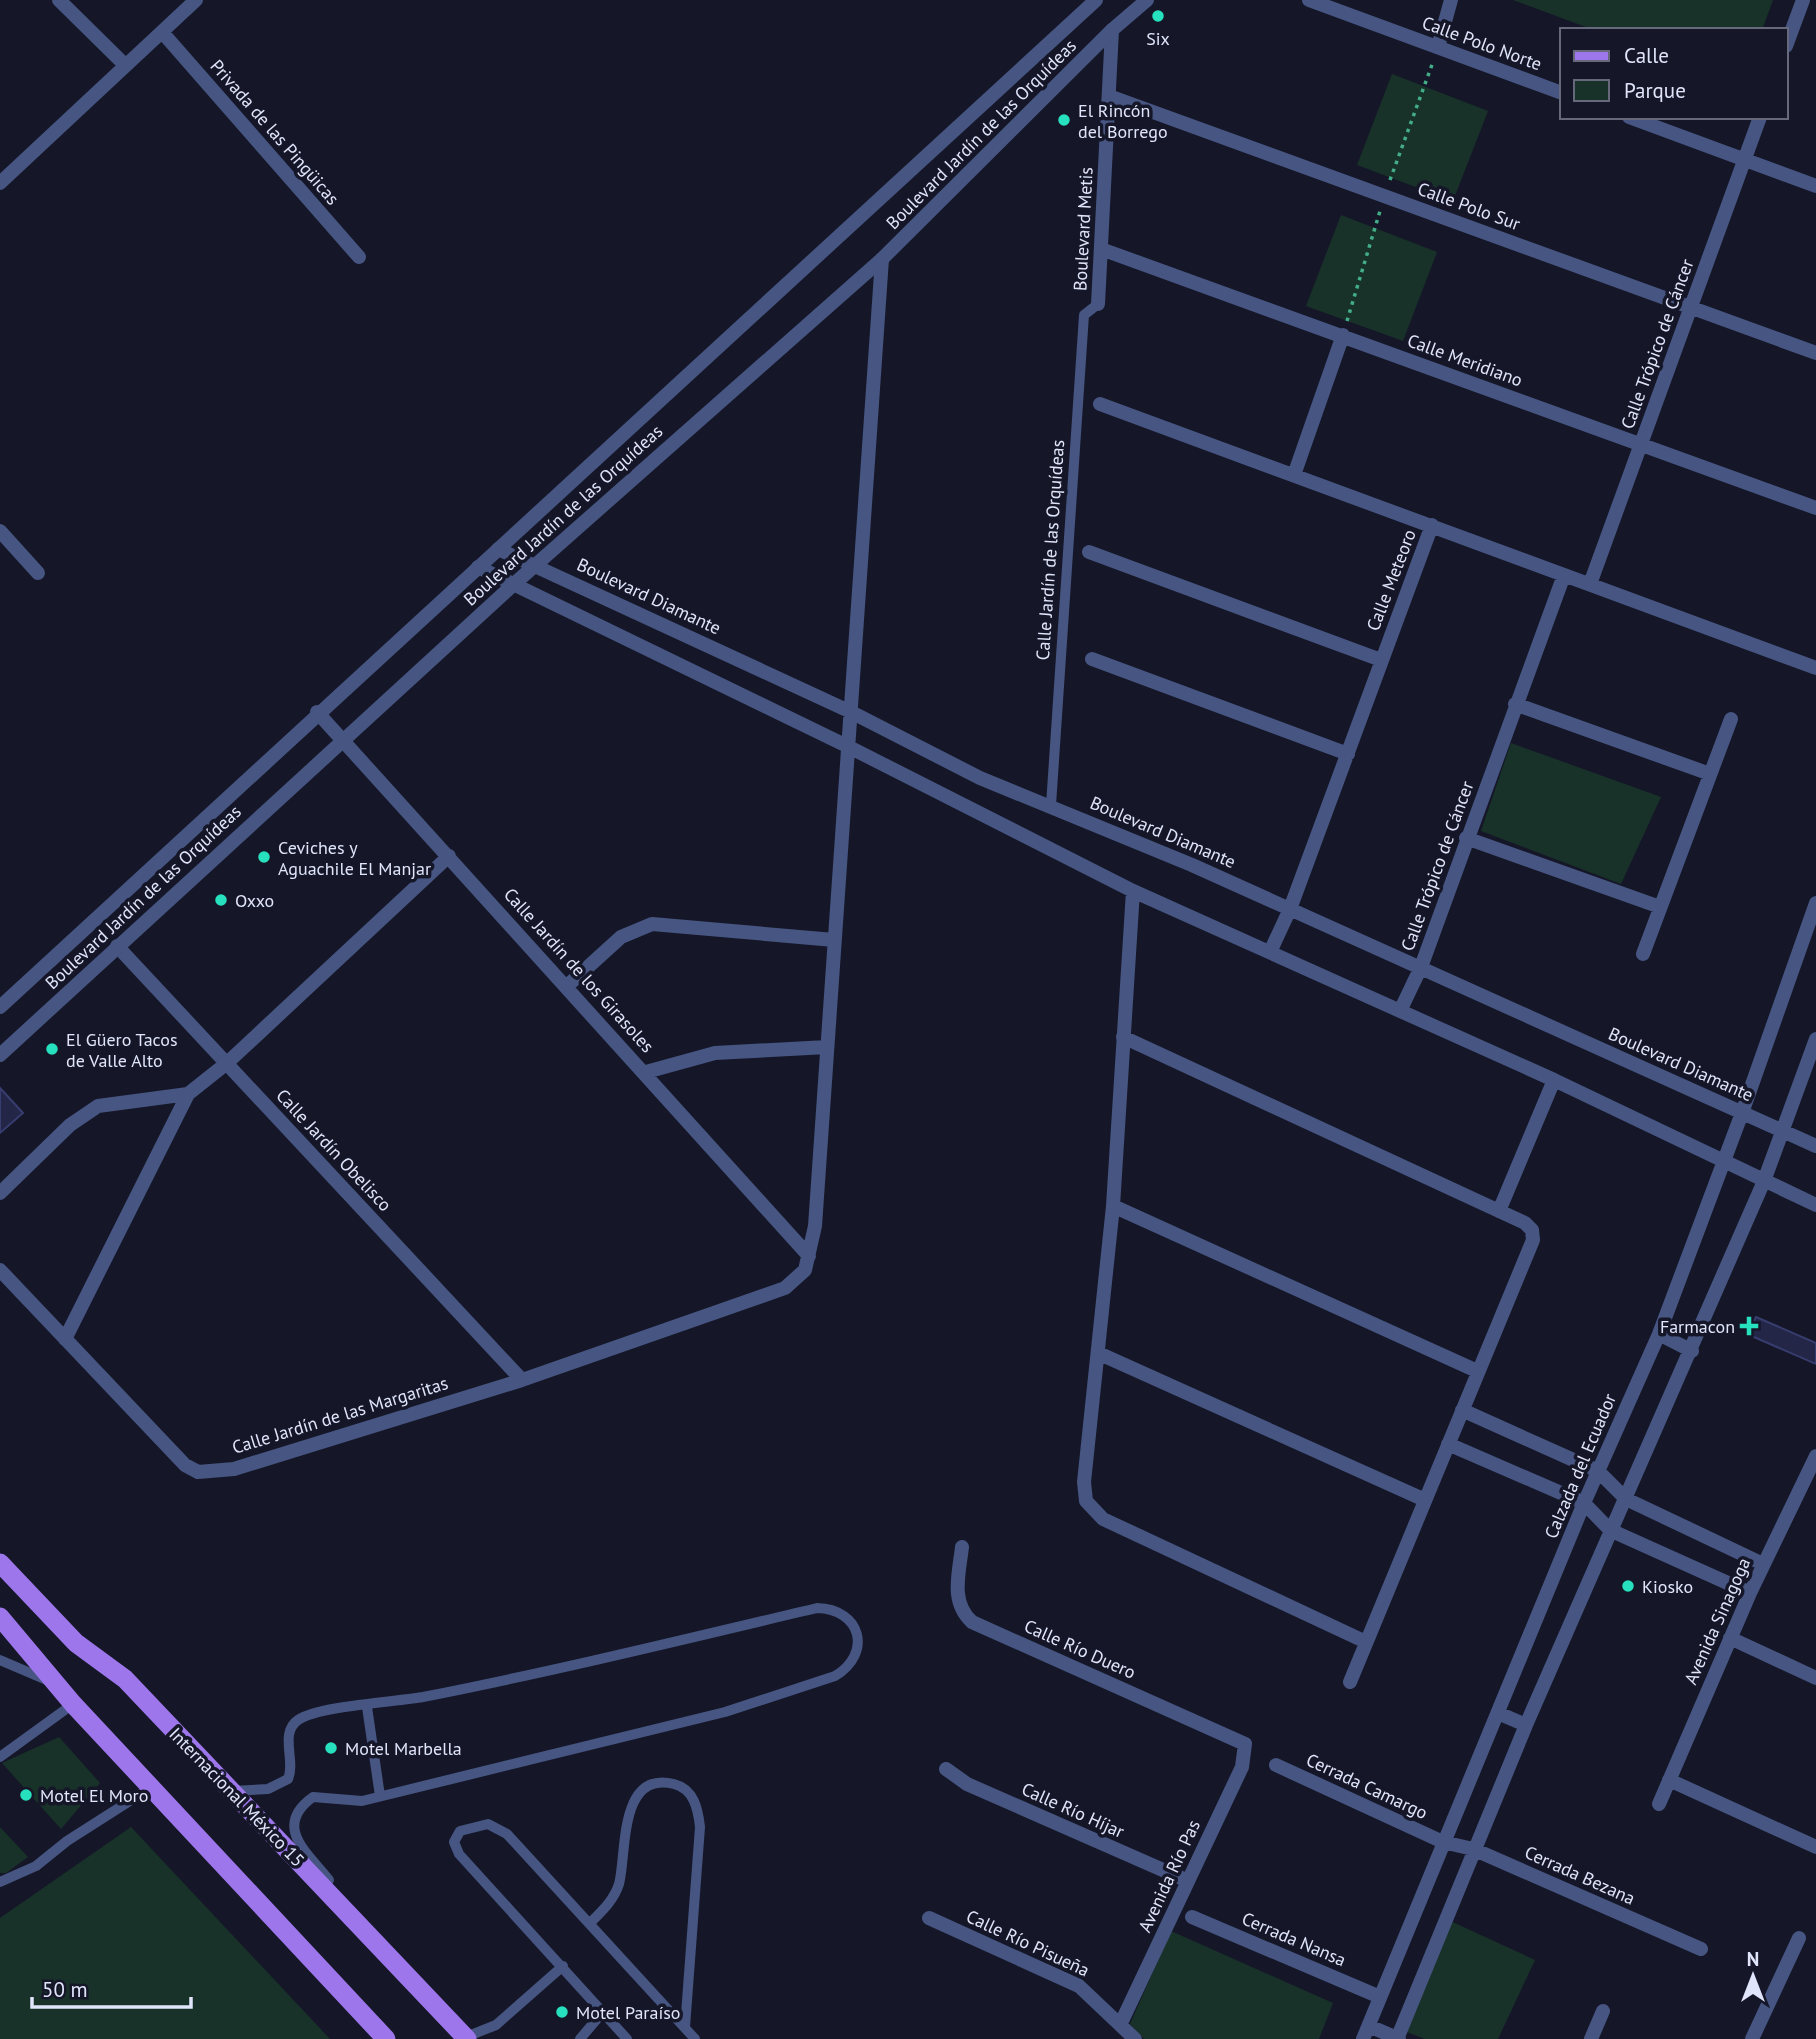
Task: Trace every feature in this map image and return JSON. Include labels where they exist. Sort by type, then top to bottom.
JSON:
[{"type":"main road","name":"Internacional México 15","points":[[0,1563],[66,1632],[125,1679],[466,2038]]},
{"type":"main road","points":[[0,1618],[53,1683],[386,2039]]},
{"type":"street","points":[[59,0],[125,65]]},
{"type":"street","points":[[0,183],[196,0]]},
{"type":"street","name":"Boulevard Jardín de las Orquídeas","points":[[0,1007],[317,712],[1096,0]]},
{"type":"street","name":"Boulevard Jardín de las Orquídeas","points":[[0,1055],[343,738],[882,259],[1112,30],[1147,0]]},
{"type":"street","name":"Calle Polo Norte","points":[[1309,0],[1560,92]]},
{"type":"street","points":[[1438,47],[1451,0]]},
{"type":"street","points":[[1788,41],[1803,0]]},
{"type":"street","name":"Boulevard Metis","points":[[1098,304],[1112,30]]},
{"type":"street","name":"Privada de las Pingüicas","points":[[162,32],[359,257]]},
{"type":"street","name":"Calle Polo Sur","points":[[1109,96],[1816,353]]},
{"type":"street","points":[[1634,119],[1816,186]]},
{"type":"street","name":"Calle Trópico de Cáncer","points":[[1590,584],[1759,119]]},
{"type":"street","name":"Calle Meridiano","points":[[1101,249],[1816,508]]},
{"type":"street","points":[[809,1256],[815,1226],[882,259]]},
{"type":"street","points":[[1294,474],[1343,335]]},
{"type":"street","points":[[1100,404],[1432,525]]},
{"type":"street","name":"Calle Meteoro","points":[[1270,952],[1290,909],[1432,525],[1816,668]]},
{"type":"street","points":[[0,531],[38,573]]},
{"type":"street","name":"Boulevard Diamante","points":[[498,549],[851,712],[981,778],[1051,805],[1290,909],[1816,1146]]},
{"type":"street","points":[[1089,552],[1381,660]]},
{"type":"street","points":[[478,567],[847,746],[1133,891],[1553,1080],[1816,1205]]},
{"type":"street","name":"Calle Trópico de Cáncer","points":[[1400,1011],[1421,967],[1564,575]]},
{"type":"street","points":[[1092,659],[1348,754]]},
{"type":"street","points":[[1515,704],[1710,774]]},
{"type":"street","name":"Calle Jardín de los Girasoles","points":[[317,712],[646,1072],[809,1256]]},
{"type":"street","points":[[1643,954],[1731,719]]},
{"type":"street","points":[[1466,838],[1660,907]]},
{"type":"street","points":[[65,1339],[188,1094],[227,1063],[449,856]]},
{"type":"street","points":[[1133,891],[1114,1206],[1084,1482],[1086,1501],[1094,1513],[1366,1642]]},
{"type":"street","name":"Calzada del Ecuador","points":[[1366,2033],[1584,1503],[1659,1334],[1742,1113],[1816,903]]},
{"type":"street","points":[[567,986],[621,937],[652,924],[834,940]]},
{"type":"street","name":"Calle Jardín Obelisco","points":[[117,946],[522,1380]]},
{"type":"street","points":[[1123,1037],[1499,1210],[1525,1223],[1532,1230],[1533,1240],[1350,1682]]},
{"type":"street","points":[[1366,2033],[1398,2039],[1473,1849],[1764,1181],[1816,1039]]},
{"type":"street","points":[[646,1072],[715,1053],[827,1047]]},
{"type":"street","points":[[1499,1210],[1553,1080]]},
{"type":"street","points":[[0,1193],[70,1125],[98,1106],[188,1094]]},
{"type":"street","points":[[1114,1206],[1477,1371]]},
{"type":"street","name":"Calle Jardín de las Margaritas","points":[[0,1270],[185,1465],[198,1472],[234,1469],[522,1380],[785,1288],[805,1270],[809,1256]]},
{"type":"street","points":[[1659,1334],[1692,1351]]},
{"type":"street","points":[[1098,1353],[1425,1500]]},
{"type":"street","points":[[1462,1410],[1598,1471],[1626,1499],[1763,1564]]},
{"type":"street","points":[[1448,1444],[1584,1503],[1610,1530],[1750,1593]]},
{"type":"street","name":"Avenida Sinagoga","points":[[1659,1804],[1763,1564],[1816,1456]]},
{"type":"street","name":"Calle Río Duero","points":[[962,1547],[957,1593],[963,1614],[972,1622],[1245,1744]]},
{"type":"street","points":[[0,1556],[66,1632]]},
{"type":"street","points":[[0,1625],[53,1683]]},
{"type":"street","points":[[1730,1638],[1816,1678]]},
{"type":"street","points":[[1498,1713],[1526,1725]]},
{"type":"street","name":"Avenida Río Pas","points":[[1121,2023],[1242,1767],[1245,1744]]},
{"type":"street","name":"Cerrada Camargo","points":[[1276,1765],[1443,1842]]},
{"type":"street","name":"Calle Río Híjar","points":[[946,1769],[967,1784],[1188,1881]]},
{"type":"street","points":[[1670,1780],[1816,1847]]},
{"type":"street","name":"Cerrada Bezana","points":[[1443,1842],[1473,1849],[1701,1949]]},
{"type":"street","name":"Cerrada Nansa","points":[[1192,1917],[1380,1997]]},
{"type":"street","name":"Calle Río Pisueña","points":[[929,1918],[1079,1986],[1135,2039]]},
{"type":"street","points":[[1752,2039],[1799,1938]]},
{"type":"street","points":[[1591,2039],[1603,2011]]},
{"type":"lane","name":"Calle Jardín de las Orquídeas","points":[[1051,805],[1084,315],[1098,304]]},
{"type":"lane","points":[[232,1791],[268,1789],[288,1779],[292,1770],[289,1732],[295,1722],[320,1711],[367,1707],[489,1684],[817,1608],[834,1609],[847,1616],[855,1628],[858,1642],[856,1658],[849,1667],[835,1676],[725,1712],[380,1796],[353,1801],[313,1797],[297,1816],[295,1829],[299,1847],[327,1878],[345,1910]]},
{"type":"lane","points":[[0,1660],[53,1683]]},
{"type":"lane","points":[[0,1757],[73,1704]]},
{"type":"lane","points":[[367,1707],[380,1796]]},
{"type":"lane","points":[[590,1923],[606,1907],[619,1882],[625,1827],[639,1793],[666,1782],[681,1786],[692,1796],[700,1827],[685,2027]]},
{"type":"lane","points":[[0,1882],[36,1866],[66,1841],[150,1788]]},
{"type":"lane","points":[[627,2039],[459,1854],[454,1842],[455,1836],[478,1824],[496,1826],[590,1923],[695,2039]]},
{"type":"lane","points":[[466,2038],[496,2025],[563,1966]]},
{"type":"lane","points":[[580,2039],[602,2014]]},
{"type":"green space","points":[[1513,0],[1773,0],[1763,28],[1589,28]]},
{"type":"green space","points":[[1392,74],[1488,111],[1453,201],[1357,165]]},
{"type":"green space","points":[[1341,215],[1437,252],[1403,341],[1306,306]]},
{"type":"green space","points":[[1511,743],[1661,797],[1621,884],[1481,831]]},
{"type":"green space","points":[[59,1737],[100,1783],[61,1829],[2,1763]]},
{"type":"green space","points":[[0,1827],[28,1857],[6,1873],[0,1873]]},
{"type":"green space","points":[[131,1827],[330,2039],[0,2039],[0,1918]]},
{"type":"green space","points":[[1446,1919],[1535,1960],[1498,2039],[1425,2039],[1399,2029]]},
{"type":"green space","points":[[1171,1931],[1333,2003],[1319,2039],[1144,2039],[1130,2024]]},
{"type":"building","points":[[0,1088],[23,1113],[0,1133]]},
{"type":"building","points":[[1756,1317],[1816,1343],[1816,1364],[1747,1334]]},
{"type":"place","name":"Six","points":[[1158,16]]},
{"type":"place","name":"El Rincón del Borrego","points":[[1064,120]]},
{"type":"place","name":"Ceviches y Aguachile El Manjar","points":[[264,857]]},
{"type":"place","name":"Oxxo","points":[[221,900]]},
{"type":"place","name":"El Güero Tacos de Valle Alto","points":[[52,1049]]},
{"type":"place","name":"Farmacon","points":[[1749,1326]]},
{"type":"place","name":"Kiosko","points":[[1628,1586]]},
{"type":"place","name":"Motel Marbella","points":[[331,1748]]},
{"type":"place","name":"Motel El Moro","points":[[26,1795]]},
{"type":"place","name":"Motel Paraíso","points":[[562,2012]]}]
